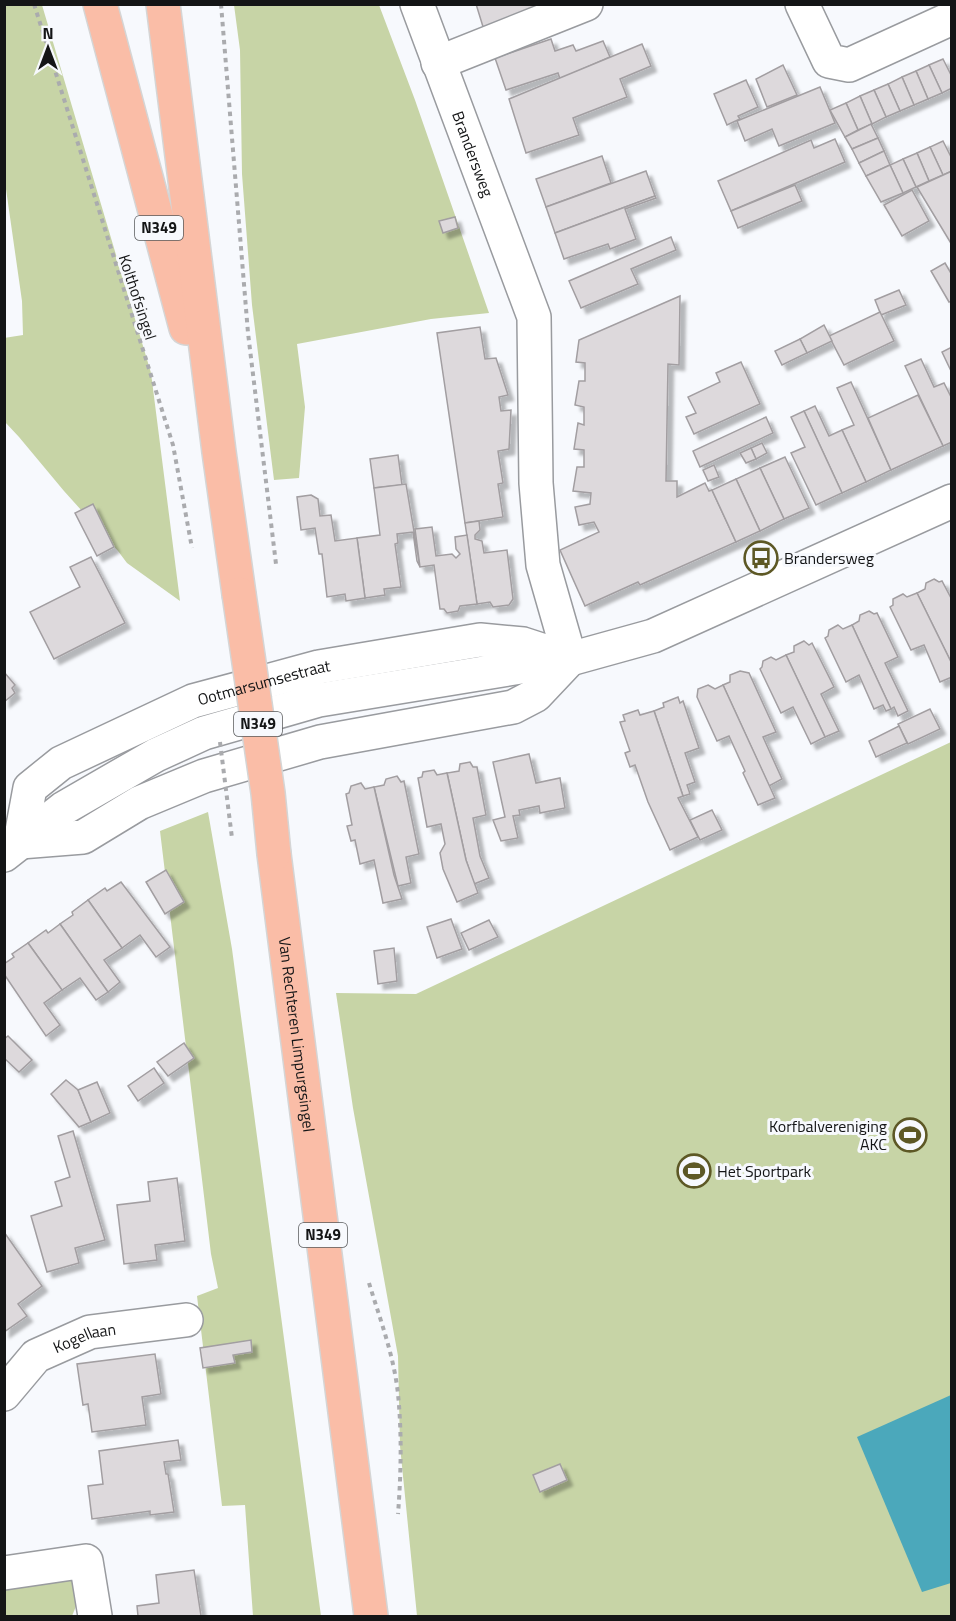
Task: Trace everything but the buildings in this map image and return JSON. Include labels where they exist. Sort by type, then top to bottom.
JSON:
[{"type":"main road","name":"Van Rechteren Limpurgsingel","points":[[100,4],[219,452]]},
{"type":"main road","name":"Van Rechteren Limpurgsingel","points":[[163,4],[219,452],[268,793],[371,1617]]},
{"type":"street","name":"Brandersweg","points":[[417,4],[534,317],[536,483],[543,565],[570,659]]},
{"type":"street","points":[[438,63],[586,4]]},
{"type":"street","points":[[802,4],[830,61],[849,64],[951,18]]},
{"type":"street","name":"Ootmarsumsestraat","points":[[10,840],[156,756],[204,734],[320,700],[570,659],[653,636],[951,501]]},
{"type":"street","name":"Kogellaan","points":[[4,1394],[36,1356],[90,1332],[186,1320]]},
{"type":"street","points":[[5,1565],[86,1561],[95,1617]]},
{"type":"path","name":"Kolthofsingel","points":[[34,4],[172,445],[194,557]]},
{"type":"path","points":[[221,4],[248,333],[276,571]]},
{"type":"green space","points":[[5,5],[42,5],[151,373],[180,601],[127,563],[5,422],[4,338],[23,335],[22,301],[4,175]]},
{"type":"green space","points":[[234,5],[379,5],[415,100],[489,313],[431,319],[297,344],[305,407],[299,478],[274,480],[252,305],[242,174],[240,50]]},
{"type":"green space","name":"Het Sportpark","points":[[951,742],[951,1616],[417,1616],[400,1446],[398,1356],[353,1108],[336,993],[416,994]]},
{"type":"green space","points":[[208,812],[232,949],[321,1616],[253,1616],[245,1505],[222,1506],[197,1296],[218,1288],[211,1254],[160,831]]},
{"type":"green space","points":[[63,1577],[75,1583],[79,1599],[72,1616],[5,1616],[5,1581]]},
{"type":"water","points":[[951,1395],[951,1583],[922,1592],[857,1437]]},
{"type":"place","name":"Brandersweg","points":[[761,558]]},
{"type":"place","name":"Korfbalvereniging AKC","points":[[910,1135]]},
{"type":"place","name":"Het Sportpark","points":[[694,1171]]}]
